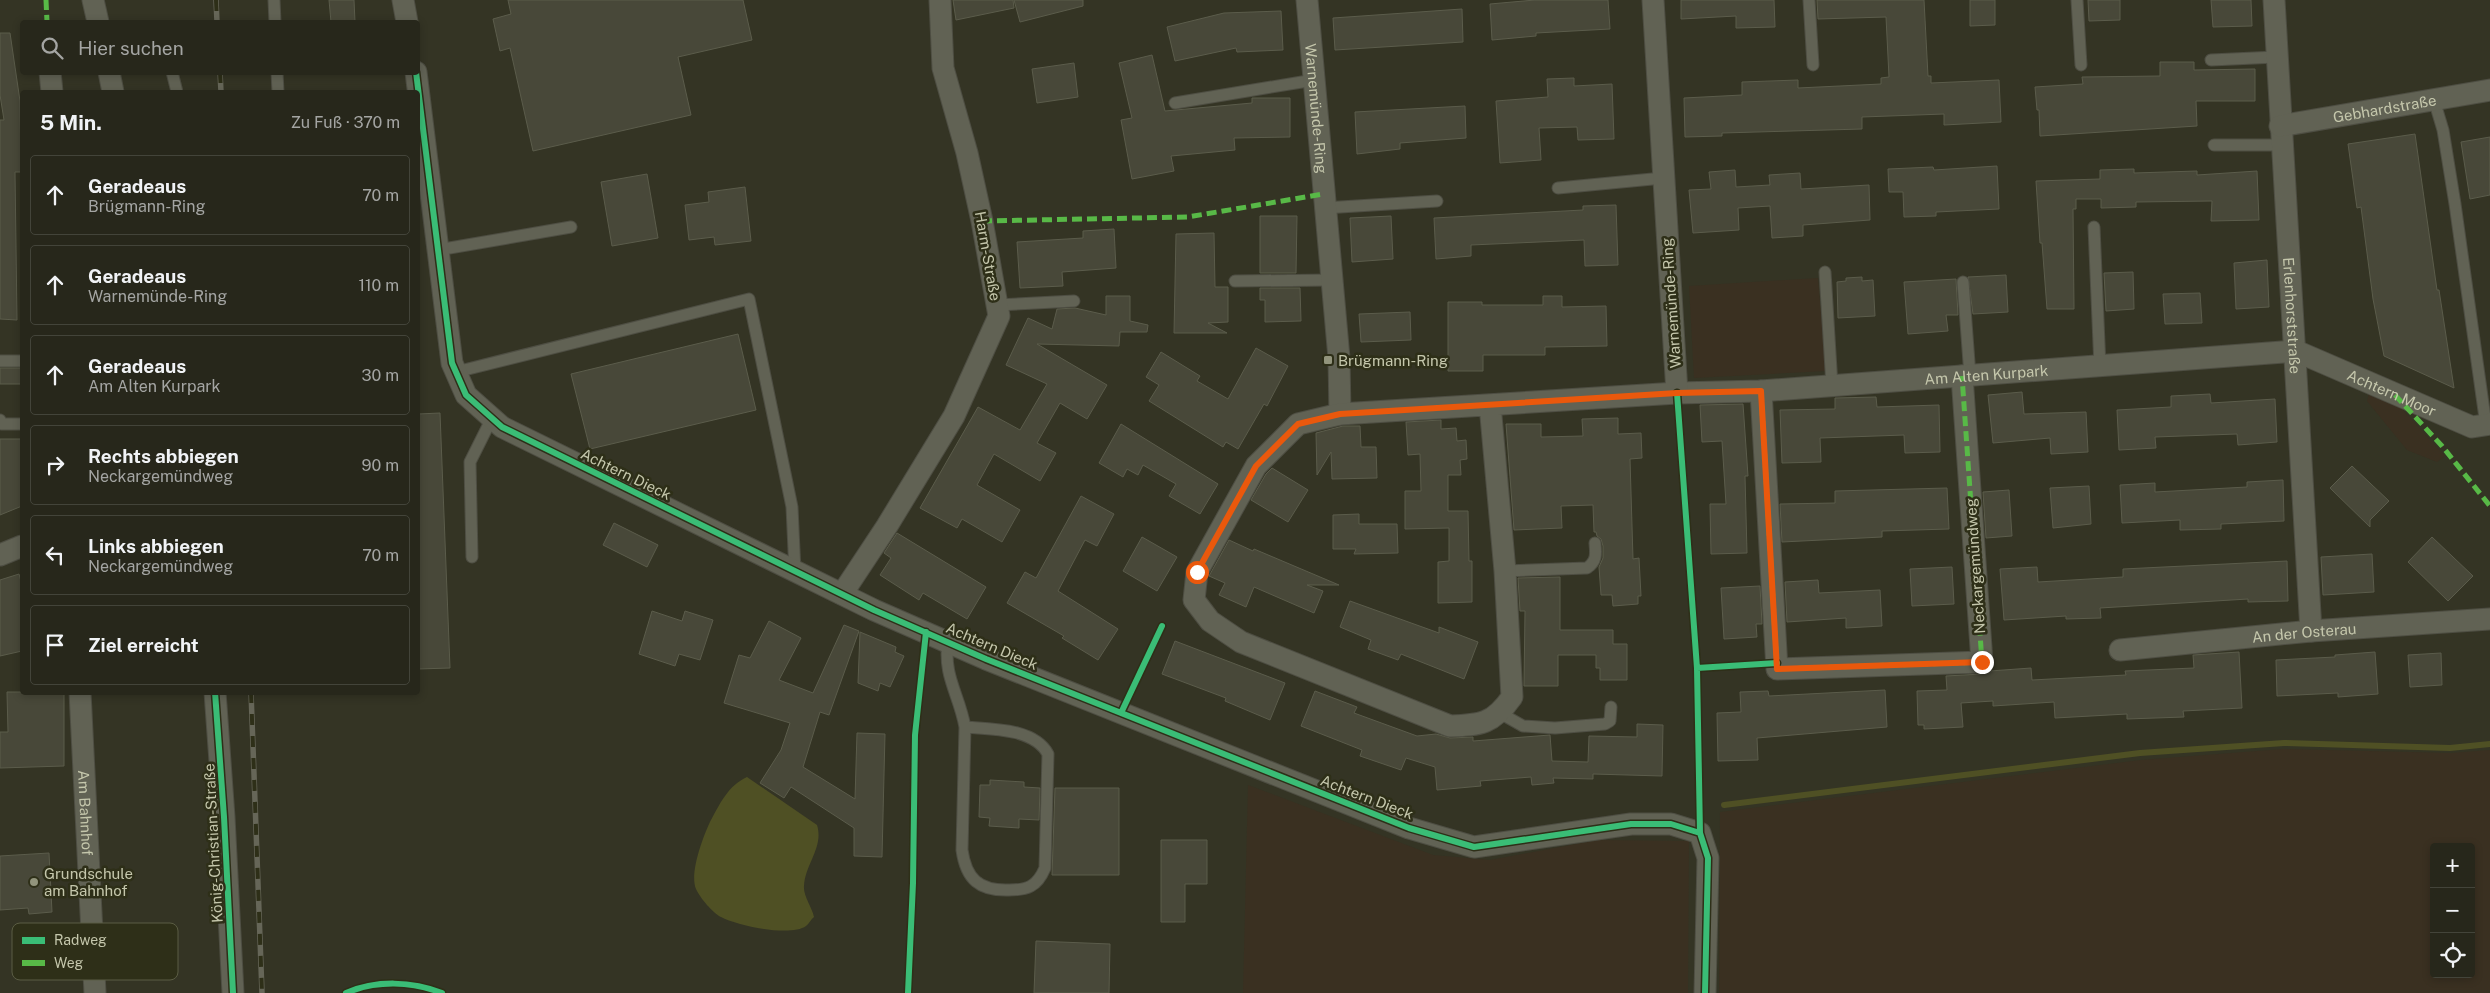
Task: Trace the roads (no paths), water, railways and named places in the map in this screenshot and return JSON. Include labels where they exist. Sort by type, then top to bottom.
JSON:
[{"type":"street","points":[[93,0],[98,20]]},
{"type":"street","points":[[403,0],[407,20]]},
{"type":"street","name":"Harm-Straße","points":[[842,594],[887,526],[954,416],[999,316],[982,221],[967,153],[943,68],[940,0]]},
{"type":"street","name":"Warnemünde-Ring","points":[[1308,0],[1324,208],[1339,358],[1340,414]]},
{"type":"street","name":"Warnemünde-Ring","points":[[1653,0],[1677,393]]},
{"type":"street","name":"Erlenhorststraße","points":[[2274,0],[2311,631]]},
{"type":"street","points":[[50,75],[52,90]]},
{"type":"street","points":[[110,75],[113,90]]},
{"type":"street","name":"Achtern Dieck","points":[[416,75],[418,90]]},
{"type":"street","name":"Gebhardstraße","points":[[2281,135],[2434,100],[2490,90]]},
{"type":"street","name":"Achtern Dieck","points":[[420,104],[452,363],[466,395],[502,427],[794,572],[948,642],[1392,821],[1474,847],[1631,824],[1671,824],[1700,833],[1708,858],[1706,993]]},
{"type":"street","name":"Achtern Moor","points":[[2296,351],[2472,427],[2488,424]]},
{"type":"street","name":"Am Alten Kurpark","points":[[1677,393],[1761,391],[2296,351]]},
{"type":"street","name":"Neckargemündweg","points":[[1761,391],[1777,669],[1982,662],[1966,376]]},
{"type":"street","points":[[1490,405],[1505,571],[1512,697],[1500,713],[1477,725],[1450,726],[1241,642],[1210,621],[1194,600],[1197,572],[1256,466],[1298,424],[1340,414],[1677,393]]},
{"type":"street","points":[[0,555],[20,547]]},
{"type":"street","name":"An der Osterau","points":[[2120,650],[2311,631],[2490,619]]},
{"type":"street","name":"Am Bahnhof","points":[[80,695],[92,923]]},
{"type":"street","name":"König-Christian-Straße","points":[[215,695],[224,817],[232,993]]},
{"type":"street","name":"Am Bahnhof","points":[[95,980],[96,993]]},
{"type":"lane","points":[[274,0],[275,20]]},
{"type":"lane","points":[[1809,0],[1814,65]]},
{"type":"lane","points":[[2077,0],[2081,65]]},
{"type":"lane","points":[[2211,60],[2276,57]]},
{"type":"lane","points":[[173,75],[176,90]]},
{"type":"lane","points":[[277,75],[278,90]]},
{"type":"lane","points":[[1174,103],[1314,80]]},
{"type":"lane","points":[[2434,100],[2443,130],[2488,424]]},
{"type":"lane","points":[[2214,145],[2281,135]]},
{"type":"lane","points":[[1558,188],[1664,178]]},
{"type":"lane","points":[[1324,208],[1437,201]]},
{"type":"lane","points":[[438,250],[572,227]]},
{"type":"lane","points":[[2094,227],[2100,366]]},
{"type":"lane","points":[[1825,272],[1832,386]]},
{"type":"lane","points":[[1235,281],[1331,280]]},
{"type":"lane","points":[[1963,282],[1966,376]]},
{"type":"lane","points":[[456,372],[749,299],[792,507],[794,572]]},
{"type":"lane","points":[[997,305],[1074,301]]},
{"type":"lane","points":[[0,361],[20,361]]},
{"type":"lane","points":[[472,556],[470,462],[492,418]]},
{"type":"lane","points":[[0,420],[2,424],[20,424]]},
{"type":"lane","points":[[1505,571],[1587,568],[1594,563],[1596,558],[1595,543]]},
{"type":"lane","points":[[948,642],[945,659],[947,671],[962,711],[965,727],[962,850],[964,866],[980,885],[990,890],[1023,890],[1033,886],[1042,874],[1046,852],[1048,754],[1044,746],[1026,736],[965,727]]},
{"type":"lane","points":[[1500,713],[1523,726],[1555,728],[1605,724],[1610,721],[1611,706]]},
{"type":"waterway","points":[[1724,805],[2140,753],[2284,743],[2450,748],[2490,744]]},
{"type":"railway","points":[[216,0],[217,20]]},
{"type":"railway","points":[[220,75],[221,90]]},
{"type":"railway","points":[[251,695],[262,993]]},
{"type":"place","name":"Brügmann-Ring","points":[[1328,360]]},
{"type":"place","name":"Grundschule am Bahnhof","points":[[34,882]]}]
